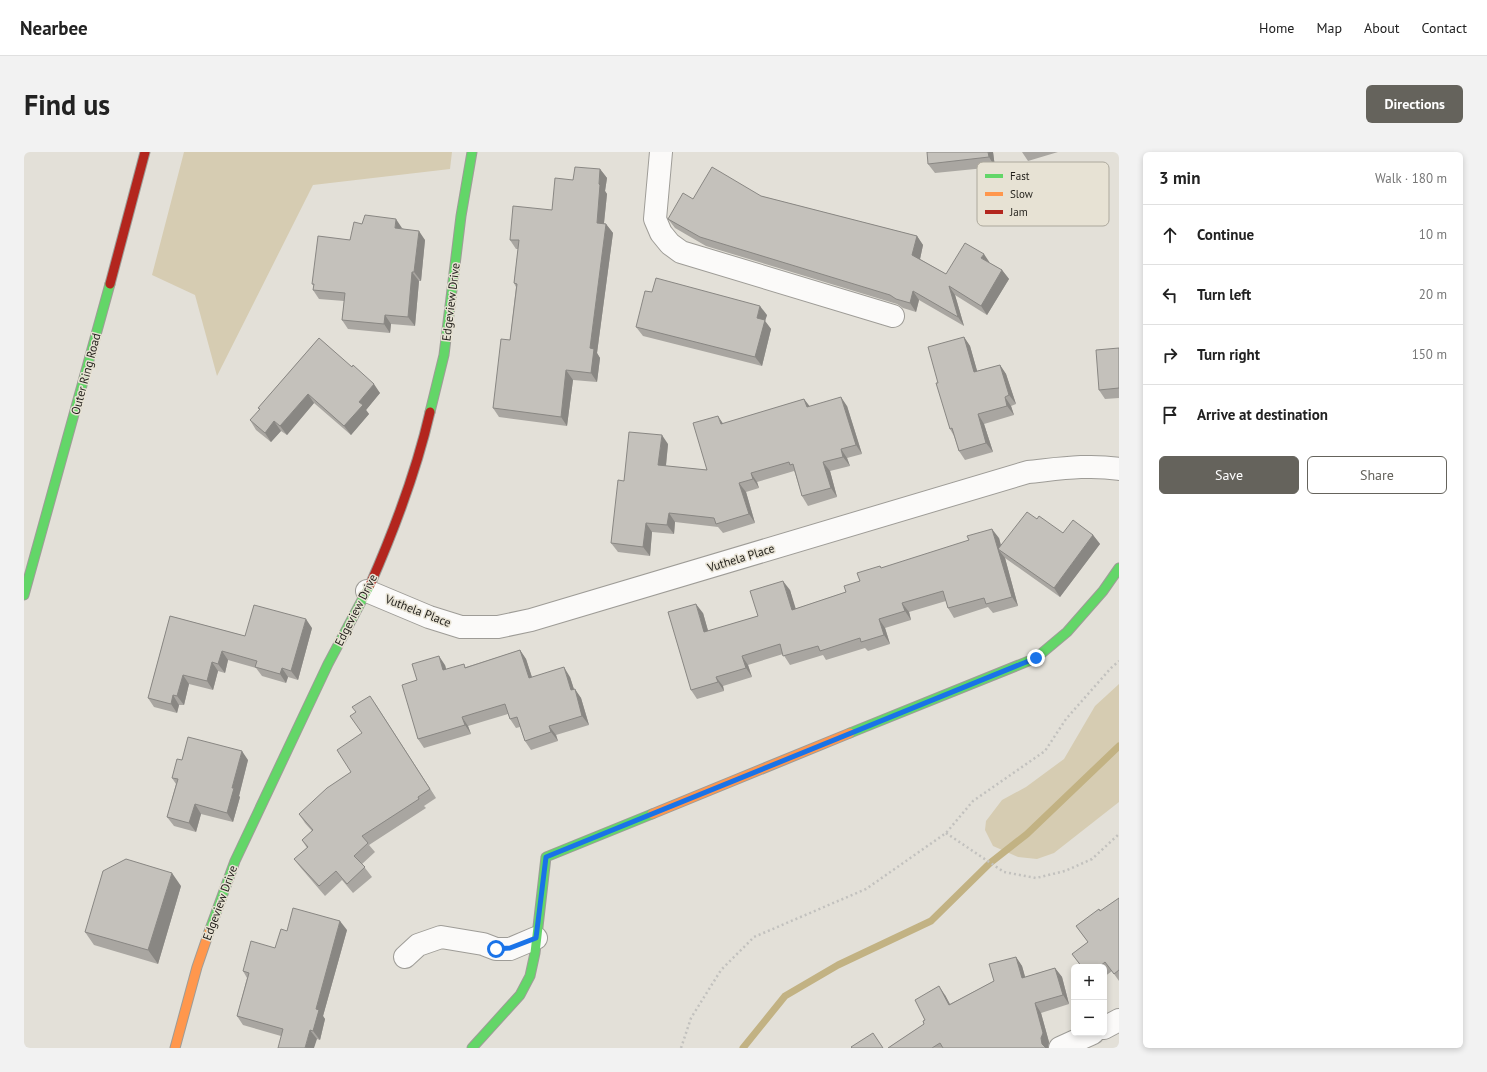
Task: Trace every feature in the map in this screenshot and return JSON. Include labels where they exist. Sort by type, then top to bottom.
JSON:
[{"type":"main road","name":"Outer Ring Road","points":[[24,595],[82,388],[145,152]]},
{"type":"main road","name":"Edgeview Drive","points":[[175,1048],[196,967],[235,862],[328,664],[367,591],[394,529],[421,450],[444,355],[461,216],[472,152]]},
{"type":"main road","points":[[472,1048],[520,995],[530,976],[535,952],[546,857],[1036,658],[1067,632],[1103,591],[1119,568]]},
{"type":"street","points":[[661,152],[655,219],[661,233],[670,244],[681,252],[893,316]]},
{"type":"street","name":"Vuthela Place","points":[[367,591],[429,617],[461,627],[498,627],[539,618],[1028,472],[1071,467],[1109,468],[1119,470]]},
{"type":"street","points":[[404,957],[418,945],[441,936],[483,944],[496,949],[510,948],[536,938]]},
{"type":"street","points":[[1107,1026],[1119,1020]]},
{"type":"street","points":[[1060,1048],[1086,1036]]},
{"type":"path","points":[[681,1048],[691,1018],[721,970],[754,937],[866,889],[946,833],[973,800],[1045,751],[1066,719],[1119,661]]},
{"type":"path","points":[[946,833],[1004,872],[1036,878],[1065,871],[1092,859],[1119,834]]},
{"type":"shaded area","points":[[184,152],[452,152],[450,169],[313,185],[217,376],[195,295],[152,275]]},
{"type":"shaded area","points":[[1119,684],[1119,802],[1054,853],[1037,859],[1018,857],[993,846],[985,830],[986,821],[1002,800],[1026,787],[1064,759],[1095,706]]},
{"type":"building","points":[[927,152],[988,152],[989,157],[928,164]]},
{"type":"building","points":[[575,167],[600,169],[597,223],[606,224],[590,348],[594,349],[591,373],[566,370],[561,417],[493,408],[501,339],[510,340],[517,284],[514,283],[519,240],[510,240],[513,206],[552,210],[555,178],[573,180]]},
{"type":"building","points":[[712,167],[761,196],[917,236],[912,255],[946,274],[965,243],[984,254],[981,258],[1002,270],[981,306],[949,286],[958,317],[913,291],[910,303],[896,299],[890,295],[700,237],[668,219],[683,193],[693,199]]},
{"type":"building","points":[[365,215],[396,219],[395,228],[419,231],[414,272],[412,272],[408,317],[385,315],[384,324],[342,320],[345,293],[313,290],[314,284],[312,284],[318,236],[350,240],[354,222],[362,224]]},
{"type":"building","points":[[656,278],[760,306],[757,318],[765,320],[755,357],[636,327],[645,291],[652,292]]},
{"type":"building","points":[[964,337],[974,372],[1000,365],[1009,395],[1005,397],[1007,406],[978,414],[986,443],[959,451],[952,428],[950,429],[936,383],[938,383],[928,347]]},
{"type":"building","points":[[319,338],[374,384],[359,402],[363,405],[344,426],[308,394],[280,426],[274,421],[265,433],[250,420],[260,409],[258,408]]},
{"type":"building","points":[[1119,348],[1119,388],[1099,390],[1096,350]]},
{"type":"building","points":[[841,397],[856,445],[841,449],[843,457],[823,462],[831,488],[802,496],[793,464],[790,465],[789,462],[751,473],[753,479],[739,483],[749,514],[716,524],[714,518],[669,513],[667,525],[646,523],[643,547],[611,543],[618,480],[624,481],[629,432],[662,435],[658,465],[707,470],[693,423],[718,416],[721,424],[804,399],[807,407]]},
{"type":"building","points":[[1027,512],[1037,519],[1039,516],[1063,533],[1073,520],[1093,535],[1054,588],[998,549]]},
{"type":"building","points":[[992,529],[1012,597],[986,604],[984,598],[948,608],[943,591],[902,603],[905,611],[879,619],[884,635],[861,642],[860,638],[820,651],[818,646],[783,656],[780,644],[742,656],[746,668],[716,677],[718,682],[691,690],[668,612],[696,604],[704,632],[758,616],[750,591],[783,581],[792,610],[846,592],[844,586],[860,581],[857,573],[880,566],[881,568],[969,540],[967,536]]},
{"type":"building","points":[[254,605],[306,619],[291,671],[282,668],[280,674],[255,667],[257,661],[222,651],[218,664],[212,662],[207,681],[183,675],[177,696],[173,695],[171,704],[148,698],[170,616],[245,636]]},
{"type":"building","points":[[520,650],[529,678],[564,667],[571,690],[575,689],[582,716],[549,726],[551,732],[525,741],[517,717],[510,719],[505,704],[462,717],[465,725],[418,739],[402,685],[417,680],[412,664],[439,656],[443,670],[464,664],[465,668]]},
{"type":"building","points":[[370,696],[430,789],[418,797],[419,799],[362,836],[368,843],[354,856],[365,867],[347,884],[336,871],[319,886],[294,859],[308,847],[302,840],[313,830],[299,814],[327,788],[351,772],[337,750],[362,733],[350,716],[356,712],[352,707]]},
{"type":"building","points":[[188,737],[242,751],[227,813],[195,804],[189,823],[167,817],[178,779],[172,778],[177,759],[182,760]]},
{"type":"building","points":[[126,859],[172,873],[148,950],[85,932],[103,871]]},
{"type":"building","points":[[1119,898],[1119,970],[1114,974],[1105,962],[1103,964],[1080,964],[1072,954],[1088,942],[1076,926],[1099,909],[1100,911]]},
{"type":"building","points":[[293,908],[340,921],[316,1009],[319,1010],[313,1031],[310,1030],[305,1048],[278,1048],[283,1029],[237,1016],[249,973],[243,971],[251,941],[275,948],[281,929],[287,931]]},
{"type":"building","points":[[1016,957],[1022,978],[1055,968],[1063,995],[1035,1003],[1043,1033],[1041,1038],[1042,1044],[1046,1048],[943,1048],[940,1043],[932,1048],[888,1048],[924,1024],[923,1021],[925,1020],[915,1000],[939,986],[949,1005],[994,981],[989,964]]},
{"type":"building","points":[[873,1033],[883,1048],[851,1047]]},
{"type":"waterway","points":[[743,1048],[785,996],[838,965],[931,921],[990,863],[1027,834],[1119,746]]},
{"type":"traffic: fast","points":[[430,412],[444,355],[461,216],[472,152]]},
{"type":"traffic: fast","points":[[24,595],[110,284]]},
{"type":"traffic: fast","points":[[850,733],[1036,658],[1067,632],[1103,591],[1119,568]]},
{"type":"traffic: fast","points":[[209,932],[235,861],[328,664],[370,585]]},
{"type":"traffic: fast","points":[[472,1048],[520,995],[530,976],[535,953],[546,857],[652,814]]},
{"type":"traffic: slow","points":[[652,814],[850,733]]},
{"type":"traffic: slow","points":[[175,1048],[197,967],[209,932]]},
{"type":"traffic: jam","points":[[110,284],[145,152]]},
{"type":"traffic: jam","points":[[370,585],[404,500],[418,457],[430,412]]},
{"type":"route","points":[[496,949],[510,948],[536,938],[546,857],[1036,658]]}]
